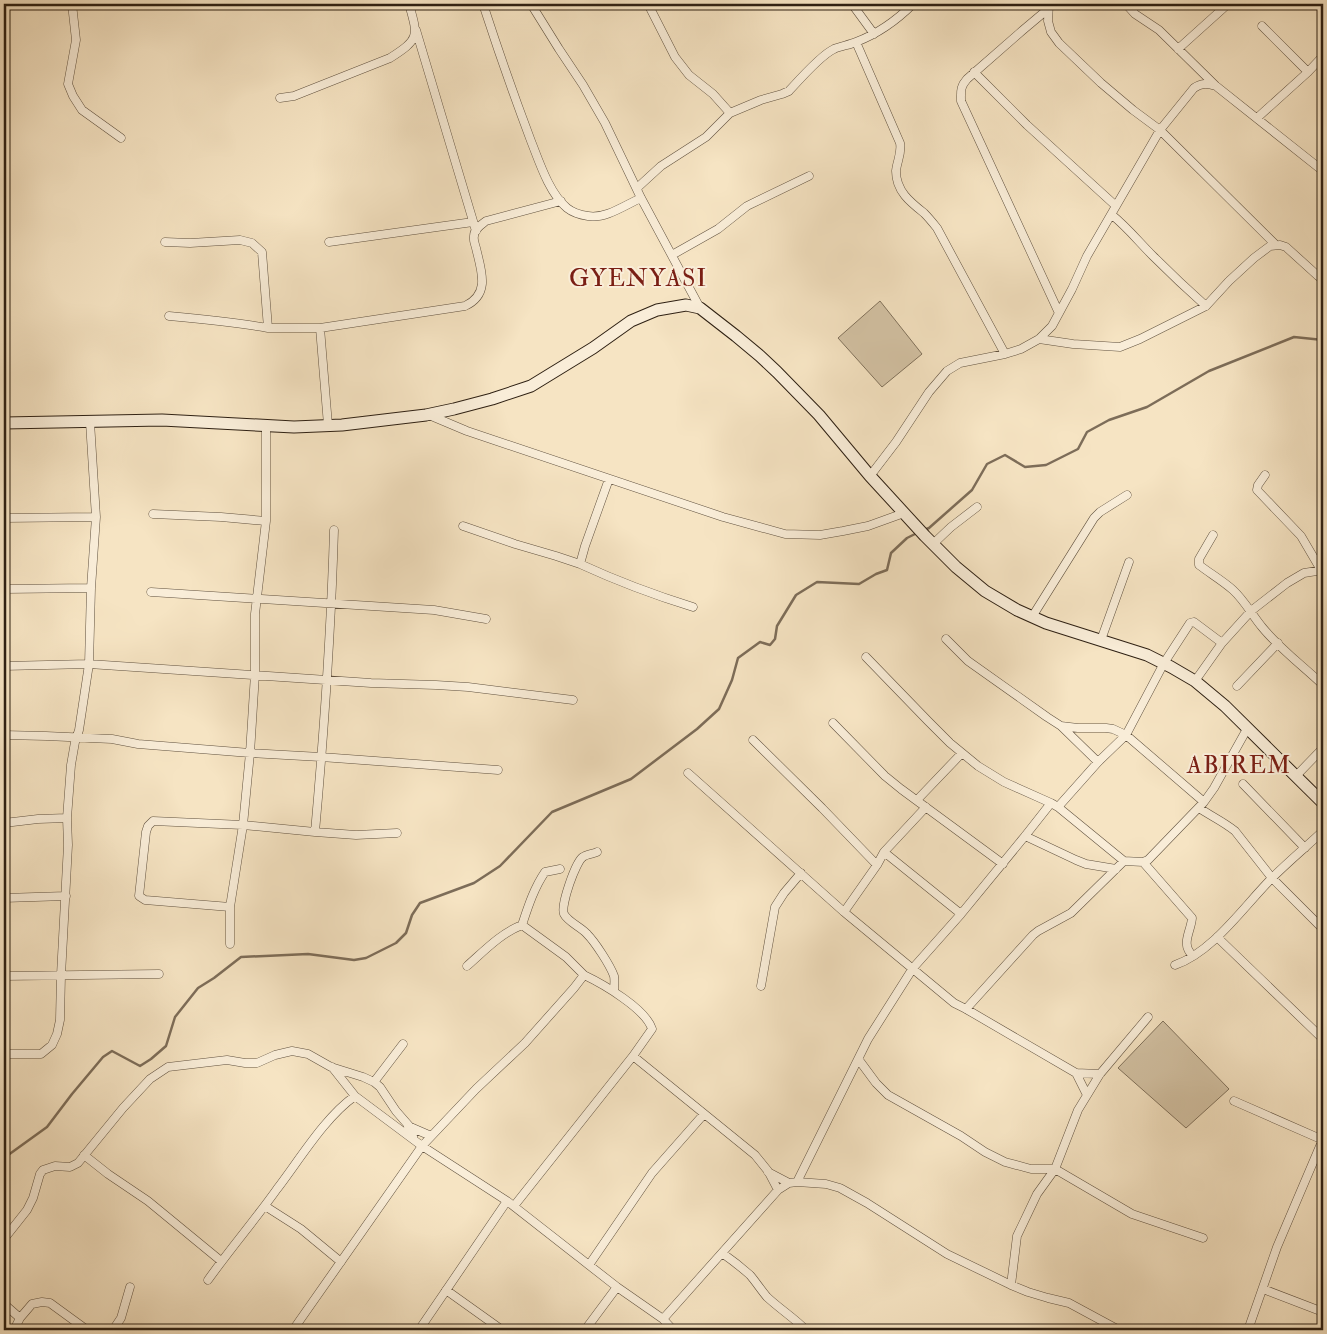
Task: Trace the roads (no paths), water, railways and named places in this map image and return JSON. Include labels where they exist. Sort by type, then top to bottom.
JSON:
[{"type":"street","points":[[72,4],[76,40],[68,84],[82,110],[121,138]]},
{"type":"street","points":[[419,4],[411,4],[416,30],[476,231]]},
{"type":"street","points":[[483,4],[515,98],[549,185],[561,201],[574,212],[587,216],[597,216],[605,215],[641,198]]},
{"type":"street","points":[[531,4],[605,123],[641,198],[700,308],[742,340],[777,372],[819,416],[925,536],[956,567],[985,590],[1017,610],[1065,630],[1147,655],[1195,681],[1218,700],[1323,803]]},
{"type":"street","points":[[648,4],[675,57],[689,75],[713,94],[730,113]]},
{"type":"street","points":[[852,4],[874,34]]},
{"type":"street","points":[[637,188],[661,166],[706,138],[730,113],[789,91],[833,49],[874,34],[890,24],[913,4]]},
{"type":"street","points":[[1126,4],[1135,14],[1158,30],[1216,86],[1323,171]]},
{"type":"street","points":[[1178,49],[1228,4]]},
{"type":"street","points":[[1048,6],[974,72],[962,84],[961,90],[962,101],[1059,313]]},
{"type":"street","points":[[1048,6],[1048,20],[1051,32],[1059,43],[1101,83],[1160,130],[1276,245]]},
{"type":"street","points":[[1262,26],[1308,72]]},
{"type":"street","points":[[280,98],[294,96],[390,58],[399,53],[413,40],[416,30]]},
{"type":"street","points":[[856,42],[900,143],[901,152],[896,172],[903,194],[937,228],[1005,354]]},
{"type":"street","points":[[1257,118],[1323,56]]},
{"type":"street","points":[[974,72],[1027,125],[1116,206]]},
{"type":"street","points":[[870,476],[896,442],[929,392],[947,371],[960,363],[1021,349],[1038,339],[1052,326],[1087,256],[1160,130],[1194,88],[1200,84],[1216,86]]},
{"type":"street","points":[[672,255],[718,229],[747,206],[809,176]]},
{"type":"street","points":[[169,316],[268,328],[320,328],[464,306],[473,302],[481,291],[483,280],[474,237],[479,226],[486,221],[561,201]]},
{"type":"street","points":[[1112,214],[1206,306]]},
{"type":"street","points":[[328,242],[473,222]]},
{"type":"street","points":[[166,242],[190,243],[240,240],[252,243],[258,247],[262,252],[268,328]]},
{"type":"street","points":[[1038,339],[1073,344],[1120,347],[1140,339],[1206,306],[1229,281],[1270,246],[1280,245],[1286,247],[1323,280]]},
{"type":"street","points":[[4,423],[162,420],[294,426],[342,425],[426,414],[492,399],[530,386],[543,380],[593,348],[631,321],[657,310],[686,305],[700,308]]},
{"type":"street","points":[[320,328],[328,425]]},
{"type":"street","points":[[426,414],[467,431],[609,479],[723,517],[786,534],[820,535],[843,531],[868,526],[904,512]]},
{"type":"street","points":[[4,1054],[41,1054],[52,1045],[60,1020],[66,896],[67,818],[72,766],[89,664],[91,588],[96,517],[90,422]]},
{"type":"street","points":[[230,944],[230,907],[243,825],[250,753],[255,674],[255,614],[266,521],[266,425]]},
{"type":"street","points":[[1195,681],[1222,643],[1251,611],[1287,583],[1304,573],[1322,570],[1301,536],[1258,490],[1258,485],[1265,475]]},
{"type":"street","points":[[580,564],[609,479]]},
{"type":"street","points":[[1032,616],[1094,518],[1127,495]]},
{"type":"street","points":[[925,536],[951,527],[977,507]]},
{"type":"street","points":[[153,514],[266,521]]},
{"type":"street","points":[[4,518],[96,517]]},
{"type":"street","points":[[463,526],[580,564],[652,594],[693,607]]},
{"type":"street","points":[[315,832],[332,603],[334,530]]},
{"type":"street","points":[[1213,535],[1199,559],[1199,565],[1219,578],[1235,592],[1262,627],[1323,685]]},
{"type":"street","points":[[1101,640],[1129,562]]},
{"type":"street","points":[[4,589],[91,588]]},
{"type":"street","points":[[151,592],[434,610],[486,618]]},
{"type":"street","points":[[797,1182],[868,1040],[913,968],[961,914],[1025,836],[1126,735],[1164,664],[1190,623],[1194,622],[1222,643]]},
{"type":"street","points":[[946,639],[968,660],[1061,726],[1098,762]]},
{"type":"street","points":[[1238,686],[1278,643]]},
{"type":"street","points":[[866,657],[928,721],[978,766],[1004,782],[1054,805],[1124,861],[1143,862],[1148,860],[1202,805],[1248,729]]},
{"type":"street","points":[[4,666],[89,664],[371,683],[436,684],[573,700]]},
{"type":"street","points":[[833,723],[901,789],[1003,864]]},
{"type":"street","points":[[1061,726],[1106,728],[1126,735],[1215,819],[1228,825],[1235,831],[1272,878],[1323,929]]},
{"type":"street","points":[[4,735],[112,739],[138,744],[250,753],[498,770]]},
{"type":"street","points":[[753,740],[877,865]]},
{"type":"street","points":[[1296,776],[1323,748]]},
{"type":"street","points":[[917,800],[962,753]]},
{"type":"street","points":[[688,774],[844,912],[954,1003],[1076,1073],[1100,1074]]},
{"type":"street","points":[[1243,784],[1305,848]]},
{"type":"street","points":[[844,912],[884,852],[926,806]]},
{"type":"street","points":[[4,823],[67,818]]},
{"type":"street","points":[[230,907],[144,900],[139,896],[148,826],[154,821],[243,825],[356,835],[397,834]]},
{"type":"street","points":[[1175,965],[1186,961],[1217,936],[1272,878],[1323,831]]},
{"type":"street","points":[[1025,836],[1086,864],[1116,869]]},
{"type":"street","points":[[598,852],[583,856],[577,864],[563,910],[566,916],[587,934],[612,970],[614,991]]},
{"type":"street","points":[[884,852],[961,914]]},
{"type":"street","points":[[966,1009],[1033,935],[1071,913],[1124,861]]},
{"type":"street","points":[[1143,862],[1192,918],[1187,948],[1193,956]]},
{"type":"street","points":[[522,925],[540,879],[545,872],[560,869]]},
{"type":"street","points":[[761,986],[775,907],[784,892],[801,874]]},
{"type":"street","points":[[4,898],[66,896]]},
{"type":"street","points":[[467,966],[496,940],[522,925]]},
{"type":"street","points":[[514,1206],[633,1056],[652,1029],[647,1018],[614,991],[600,982],[584,976],[566,957],[522,925]]},
{"type":"street","points":[[1217,936],[1323,1039]]},
{"type":"street","points":[[4,976],[159,974]]},
{"type":"street","points":[[293,1330],[422,1146],[476,1089],[525,1043],[584,976]]},
{"type":"street","points":[[1011,1284],[1017,1236],[1037,1194],[1055,1170],[1078,1110],[1100,1074],[1148,1017]]},
{"type":"street","points":[[374,1082],[403,1044]]},
{"type":"street","points":[[4,1239],[27,1210],[43,1170],[56,1166],[70,1167],[78,1163],[123,1108],[150,1079],[168,1067],[227,1060],[257,1063],[275,1055],[292,1051],[308,1054],[331,1067],[374,1082],[380,1087],[396,1111],[410,1127],[414,1140]]},
{"type":"street","points":[[633,1056],[755,1155],[768,1171],[778,1190]]},
{"type":"street","points":[[859,1060],[876,1083],[888,1095],[1005,1162],[1031,1168],[1055,1170],[1132,1214],[1203,1238]]},
{"type":"street","points":[[331,1067],[355,1096],[422,1146],[514,1206],[616,1287],[663,1319],[674,1330]]},
{"type":"street","points":[[1076,1073],[1087,1095]]},
{"type":"street","points":[[208,1280],[328,1121],[345,1103],[355,1096]]},
{"type":"street","points":[[1234,1102],[1323,1139],[1277,1248],[1248,1330]]},
{"type":"street","points":[[589,1265],[652,1174],[704,1114]]},
{"type":"street","points":[[393,1124],[403,1124],[431,1136]]},
{"type":"street","points":[[84,1155],[148,1201],[222,1261]]},
{"type":"street","points":[[768,1171],[788,1183]]},
{"type":"street","points":[[663,1319],[778,1190],[788,1183],[797,1182],[826,1184],[840,1188],[947,1254],[1028,1292],[1069,1303],[1119,1330]]},
{"type":"street","points":[[419,1330],[507,1201]]},
{"type":"street","points":[[265,1206],[301,1229],[341,1262]]},
{"type":"street","points":[[722,1253],[746,1272],[776,1305],[793,1317],[806,1330]]},
{"type":"street","points":[[104,1330],[115,1327],[121,1318],[130,1287]]},
{"type":"street","points":[[585,1330],[616,1287]]},
{"type":"street","points":[[1263,1289],[1323,1312]]},
{"type":"street","points":[[446,1290],[502,1330]]},
{"type":"street","points":[[14,1330],[20,1318],[32,1304],[42,1302],[50,1303],[87,1330]]},
{"type":"street","points":[[4,1304],[20,1318]]},
{"type":"waterway","points":[[924,530],[929,528],[972,490],[987,464],[1005,455],[1025,467],[1046,465],[1078,449],[1087,432],[1109,420],[1147,407],[1209,371],[1294,337],[1323,340]]},
{"type":"waterway","points":[[4,1158],[47,1127],[103,1057],[112,1051],[140,1066],[151,1059],[166,1046],[175,1017],[198,988],[241,957],[308,954],[354,960],[366,958],[396,943],[406,933],[412,915],[420,903],[474,883],[500,866],[552,812],[631,779],[697,729],[719,709],[732,680],[738,658],[760,642],[770,645],[775,639],[777,626],[796,595],[817,582],[859,584],[887,570],[891,553],[907,538],[917,533]]},
{"type":"district","name":"GYENYASI","points":[[638,278]]},
{"type":"district","name":"ABIREM","points":[[1239,765]]}]
